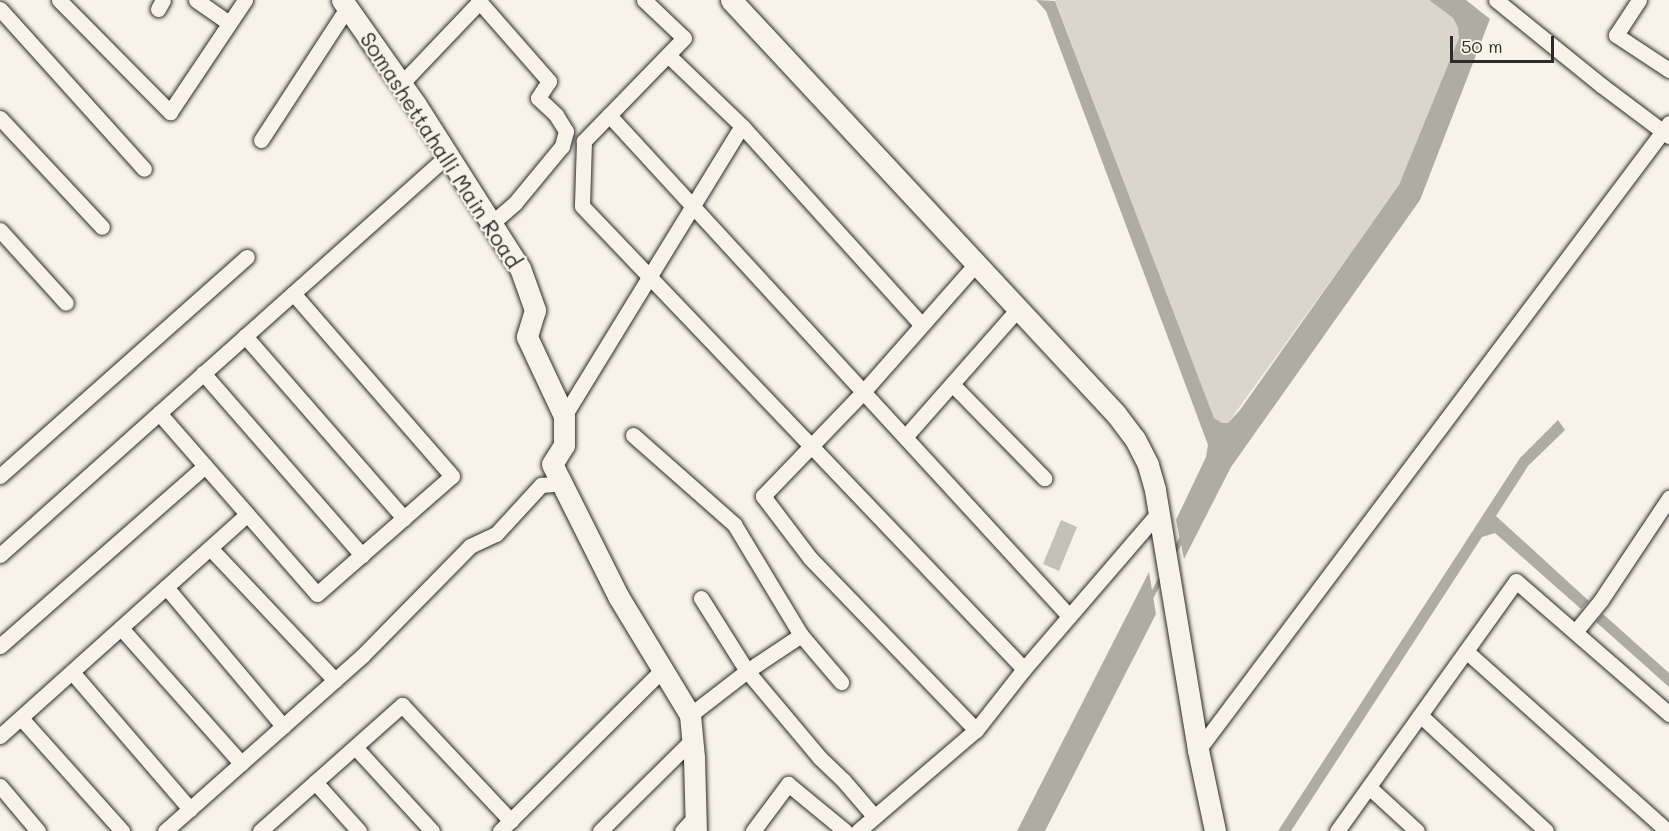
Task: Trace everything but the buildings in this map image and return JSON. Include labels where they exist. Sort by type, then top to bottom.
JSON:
[{"type":"street","points":[[59,0],[170,112],[245,0]]},
{"type":"street","points":[[196,0],[229,23]]},
{"type":"street","points":[[644,0],[684,38],[584,141],[582,206],[1024,669]]},
{"type":"street","points":[[731,0],[1126,426],[1148,465],[1159,512],[1198,750],[1215,831]]},
{"type":"street","points":[[1198,750],[1667,130],[1601,85],[1496,0]]},
{"type":"street","points":[[1639,0],[1616,35],[1669,70]]},
{"type":"street","points":[[401,84],[479,1],[549,81],[538,98],[556,115],[566,131],[562,146],[515,203],[491,224]]},
{"type":"street","points":[[261,140],[344,4]]},
{"type":"street","name":"Somashettahalli Main Road","points":[[344,4],[401,84],[520,268],[535,310],[527,337],[564,416],[564,445],[552,464],[618,596],[690,716],[691,826]]},
{"type":"street","points":[[0,9],[144,169]]},
{"type":"street","points":[[668,55],[742,126],[922,325]]},
{"type":"street","points":[[609,115],[1070,616]]},
{"type":"street","points":[[0,118],[102,227]]},
{"type":"street","points":[[564,416],[742,126]]},
{"type":"street","points":[[0,555],[448,155]]},
{"type":"street","points":[[0,230],[66,303]]},
{"type":"street","points":[[0,476],[247,257]]},
{"type":"street","points":[[976,264],[863,392],[763,496],[810,558],[976,730]]},
{"type":"street","points":[[159,413],[317,594],[452,476],[293,293]]},
{"type":"street","points":[[905,437],[1018,309]]},
{"type":"street","points":[[245,336],[404,518]]},
{"type":"street","points":[[203,373],[362,555]]},
{"type":"street","points":[[952,384],[1044,478]]},
{"type":"street","points":[[633,435],[683,476],[734,524],[801,635],[841,682]]},
{"type":"street","points":[[0,646],[205,466]]},
{"type":"street","points":[[165,831],[335,680],[470,546],[496,534],[540,484],[562,483]]},
{"type":"street","points":[[1575,632],[1669,498]]},
{"type":"street","points":[[858,831],[976,730],[1024,669],[1159,512]]},
{"type":"street","points":[[0,736],[247,514]]},
{"type":"street","points":[[210,548],[335,680]]},
{"type":"street","points":[[1337,831],[1516,580],[1669,714]]},
{"type":"street","points":[[166,587],[283,726]]},
{"type":"street","points":[[700,598],[747,671],[820,758],[843,780],[874,816]]},
{"type":"street","points":[[121,628],[241,763]]},
{"type":"street","points":[[690,716],[747,671],[801,635]]},
{"type":"street","points":[[1466,651],[1667,831]]},
{"type":"street","points":[[271,828],[315,782],[402,705],[506,826],[663,669]]},
{"type":"street","points":[[72,672],[190,809]]},
{"type":"street","points":[[1420,716],[1546,831]]},
{"type":"street","points":[[21,718],[122,831]]},
{"type":"street","points":[[600,831],[692,740]]},
{"type":"street","points":[[355,747],[432,831]]},
{"type":"street","points":[[315,782],[359,831]]},
{"type":"street","points":[[753,831],[788,784],[845,831]]},
{"type":"street","points":[[0,786],[38,831]]},
{"type":"street","points":[[1369,787],[1417,831]]},
{"type":"shaded area","points":[[1036,0],[1055,1],[1214,418],[1222,423],[1228,423],[1240,410],[1399,185],[1459,38],[1458,28],[1453,18],[1429,0],[1466,0],[1490,19],[1420,200],[1231,467],[1184,559],[1176,520],[1206,457],[1208,445],[1046,11]]},
{"type":"shaded area","points":[[1055,0],[1429,0],[1453,18],[1458,28],[1459,38],[1400,185],[1228,423],[1221,423],[1214,418]]},
{"type":"shaded area","points":[[1558,420],[1565,430],[1528,466],[1496,516],[1589,601],[1581,609],[1495,533],[1482,537],[1291,831],[1278,831],[1520,458]]},
{"type":"shaded area","points":[[1149,572],[1156,614],[1045,831],[1017,831]]},
{"type":"shaded area","points":[[1603,614],[1669,673],[1669,687],[1596,622]]},
{"type":"waterway","points":[[1173,554],[1183,534]]},
{"type":"waterway","points":[[1151,596],[1161,577]]}]
